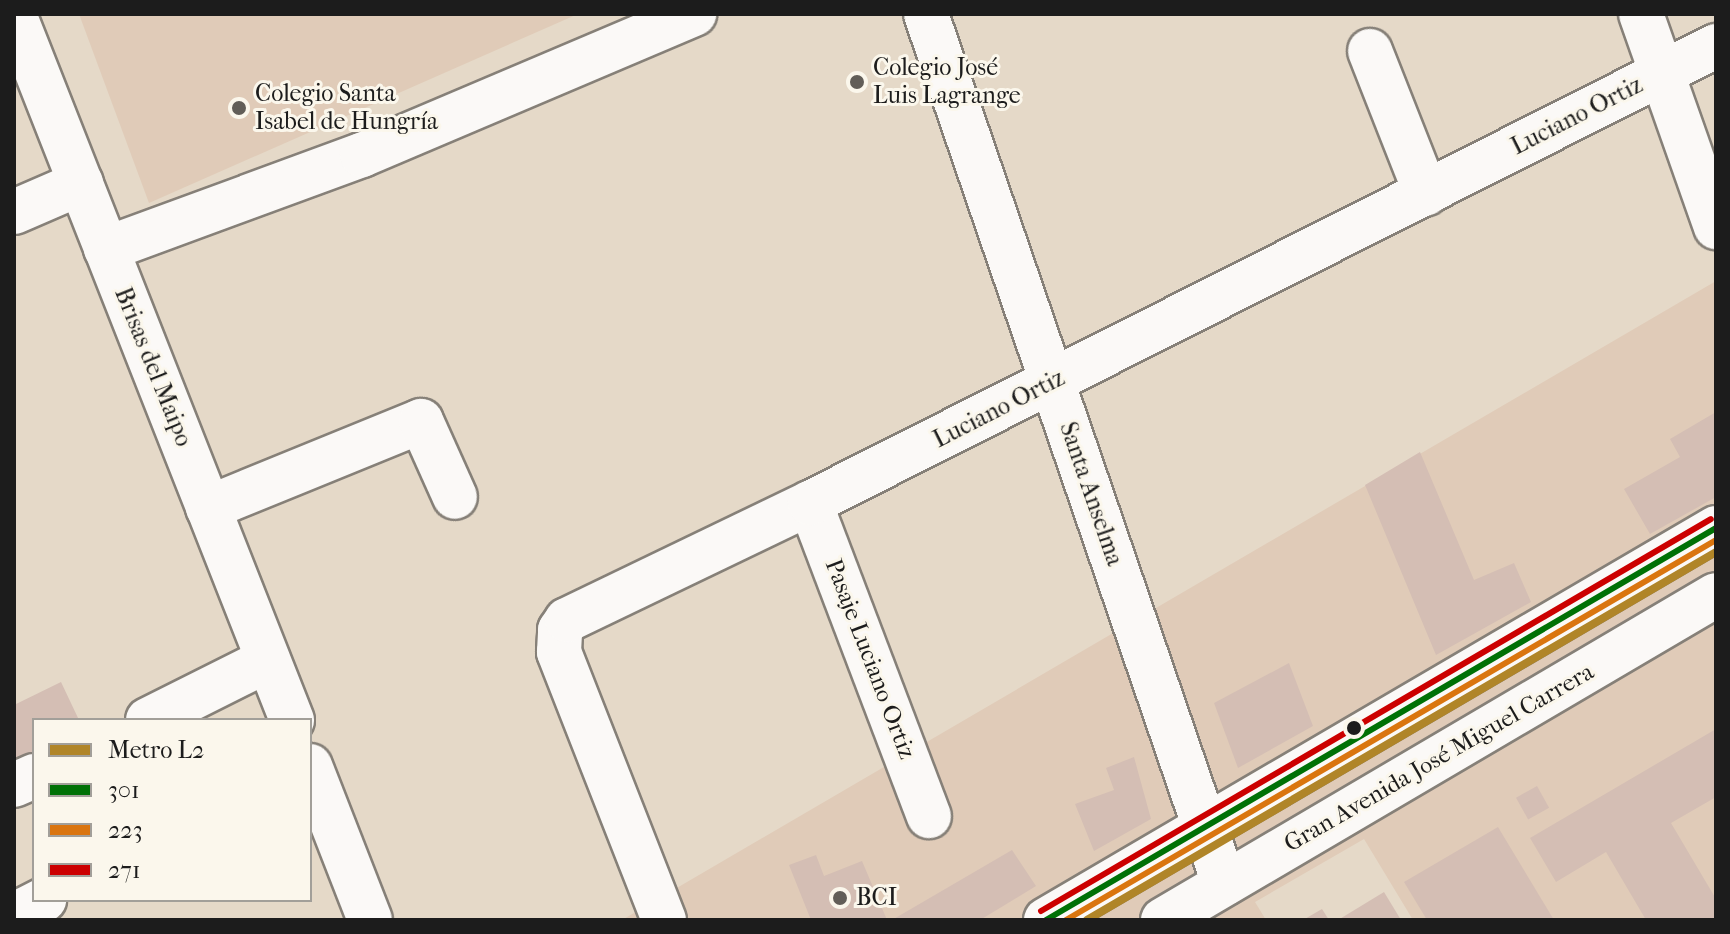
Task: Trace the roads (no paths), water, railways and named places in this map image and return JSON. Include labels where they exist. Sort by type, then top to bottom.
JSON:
[{"type":"street","name":"Brisas del Maipo","points":[[14,14],[291,718]]},
{"type":"street","points":[[106,249],[362,155],[694,14]]},
{"type":"street","name":"Santa Anselma","points":[[926,14],[1224,883]]},
{"type":"street","points":[[1641,14],[1716,227]]},
{"type":"street","name":"Luciano Ortiz","points":[[664,920],[559,652],[560,630],[576,614],[810,503],[1053,382],[1716,46]]},
{"type":"street","points":[[1370,51],[1426,193]]},
{"type":"street","points":[[14,212],[81,183]]},
{"type":"street","points":[[208,508],[421,421],[455,497]]},
{"type":"street","name":"Pasaje Luciano Ortiz","points":[[810,503],[929,816]]},
{"type":"street","points":[[1054,918],[1716,528]]},
{"type":"street","name":"Gran Avenida José Miguel Carrera","points":[[1163,920],[1716,595]]},
{"type":"street","points":[[152,718],[268,660]]},
{"type":"street","points":[[312,771],[370,920]]},
{"type":"street","points":[[14,915],[40,902]]},
{"type":"metro line","name":"L2","points":[[1087,920],[1716,552]]},
{"type":"place","name":"Colegio José Luis Lagrange","points":[[857,82]]},
{"type":"place","name":"Colegio Santa Isabel de Hungría","points":[[239,108]]},
{"type":"place","name":"BCI","points":[[840,898]]}]
